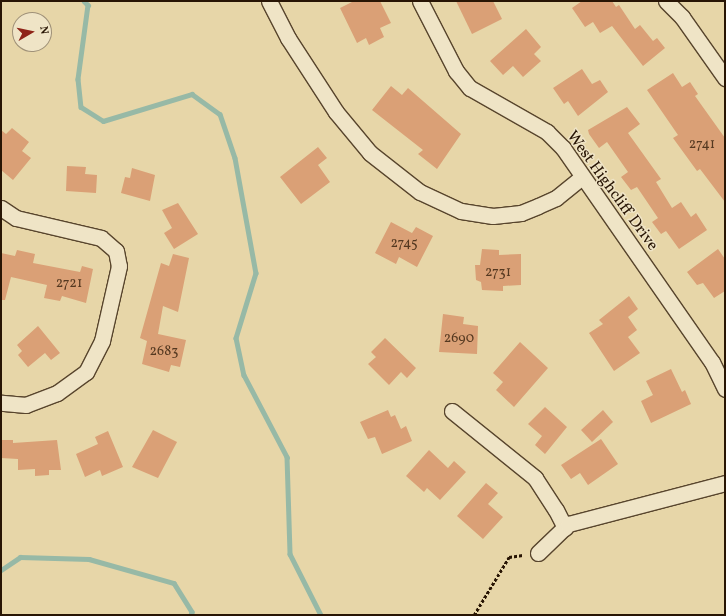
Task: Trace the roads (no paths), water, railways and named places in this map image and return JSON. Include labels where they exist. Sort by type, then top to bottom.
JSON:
[{"type":"street","points":[[269,1],[288,38],[336,112],[370,153],[420,192],[461,211],[493,216],[521,213],[538,206],[556,198],[582,177]]},
{"type":"street","name":"West Highcliff Drive","points":[[420,1],[456,71],[470,88],[547,132],[563,148],[712,362],[725,390]]},
{"type":"street","points":[[666,1],[682,17],[725,78]]},
{"type":"street","points":[[1,208],[16,218],[91,235],[101,238],[121,248],[118,273],[102,341],[86,372],[57,393],[26,405],[1,403]]},
{"type":"street","points":[[452,411],[535,478],[556,510],[564,528]]},
{"type":"street","points":[[538,553],[568,524],[725,483]]},
{"type":"waterway","points":[[84,1],[88,5],[78,79],[81,107],[103,121],[192,94],[220,114],[235,158],[256,273],[236,338],[244,375],[287,457],[290,554],[321,615]]},
{"type":"waterway","points":[[1,570],[20,557],[89,559],[174,583],[192,612],[191,615]]}]
